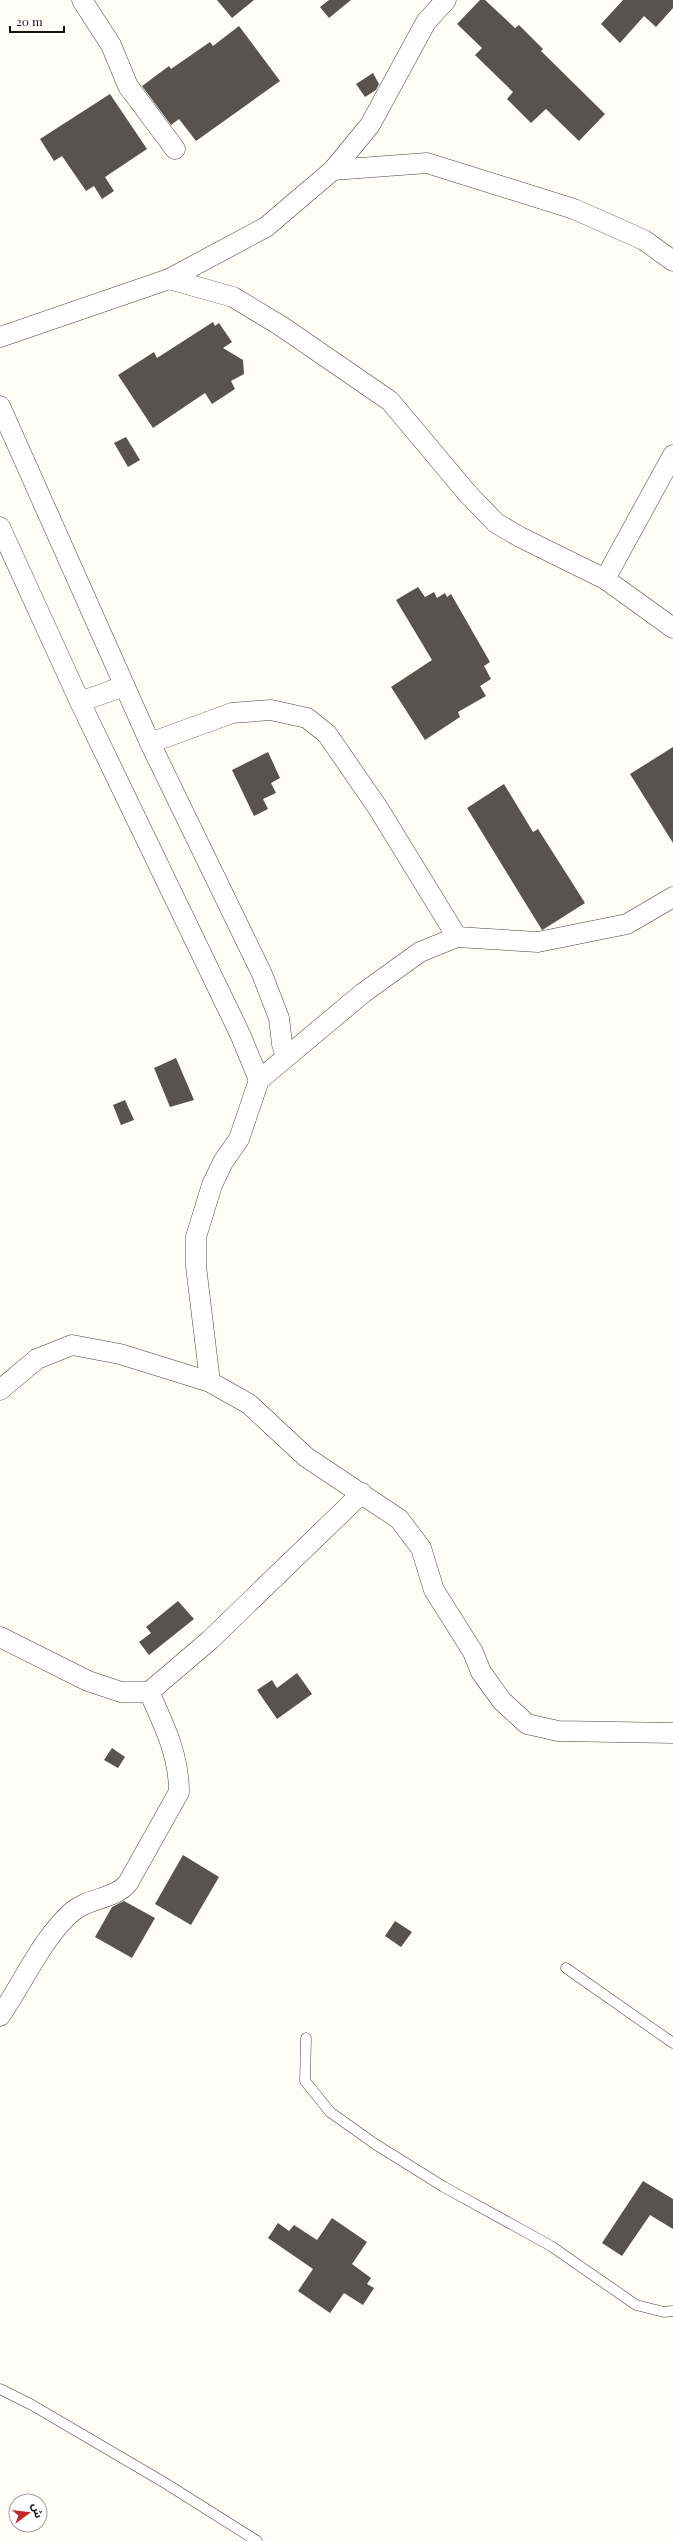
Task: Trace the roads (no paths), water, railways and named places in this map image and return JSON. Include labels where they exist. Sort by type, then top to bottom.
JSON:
[{"type":"street","points":[[0,336],[169,279],[266,227],[333,170],[370,125],[426,22],[446,0]]},
{"type":"street","points":[[90,3],[112,45],[128,86],[175,149]]},
{"type":"street","points":[[333,170],[427,163],[574,209],[644,240],[673,261]]},
{"type":"street","points":[[169,279],[233,297],[281,326],[390,401],[468,494],[496,523],[520,537],[605,579],[673,628]]},
{"type":"street","points":[[0,406],[150,743],[262,974],[279,1018],[282,1044],[286,1057]]},
{"type":"street","points":[[605,579],[673,455]]},
{"type":"street","points":[[0,527],[80,702],[240,1034],[259,1080]]},
{"type":"street","points":[[80,702],[124,686]]},
{"type":"street","points":[[150,743],[232,713],[271,710],[307,718],[327,734],[374,802],[457,937]]},
{"type":"street","points":[[210,1382],[197,1274],[196,1237],[212,1185],[223,1162],[239,1140],[259,1080],[363,992],[420,952],[457,937],[538,942],[627,924],[673,897]]},
{"type":"street","points":[[0,1390],[37,1359],[72,1345],[120,1354],[210,1382],[249,1404],[306,1457],[399,1519],[421,1548],[434,1590],[473,1652],[481,1672],[502,1702],[526,1724],[558,1731],[673,1733]]},
{"type":"street","points":[[0,1637],[88,1682],[121,1692],[149,1692],[210,1640],[362,1493]]},
{"type":"street","points":[[0,2016],[58,1925],[74,1910],[94,1900],[122,1890],[128,1883],[175,1799],[178,1792],[179,1775],[175,1752],[149,1692]]},
{"type":"lane","points":[[566,1968],[673,2043]]},
{"type":"lane","points":[[306,2038],[305,2081],[330,2112],[375,2144],[444,2187],[551,2246],[636,2305],[664,2312],[673,2311]]},
{"type":"lane","points":[[0,2389],[32,2405],[257,2541]]}]
